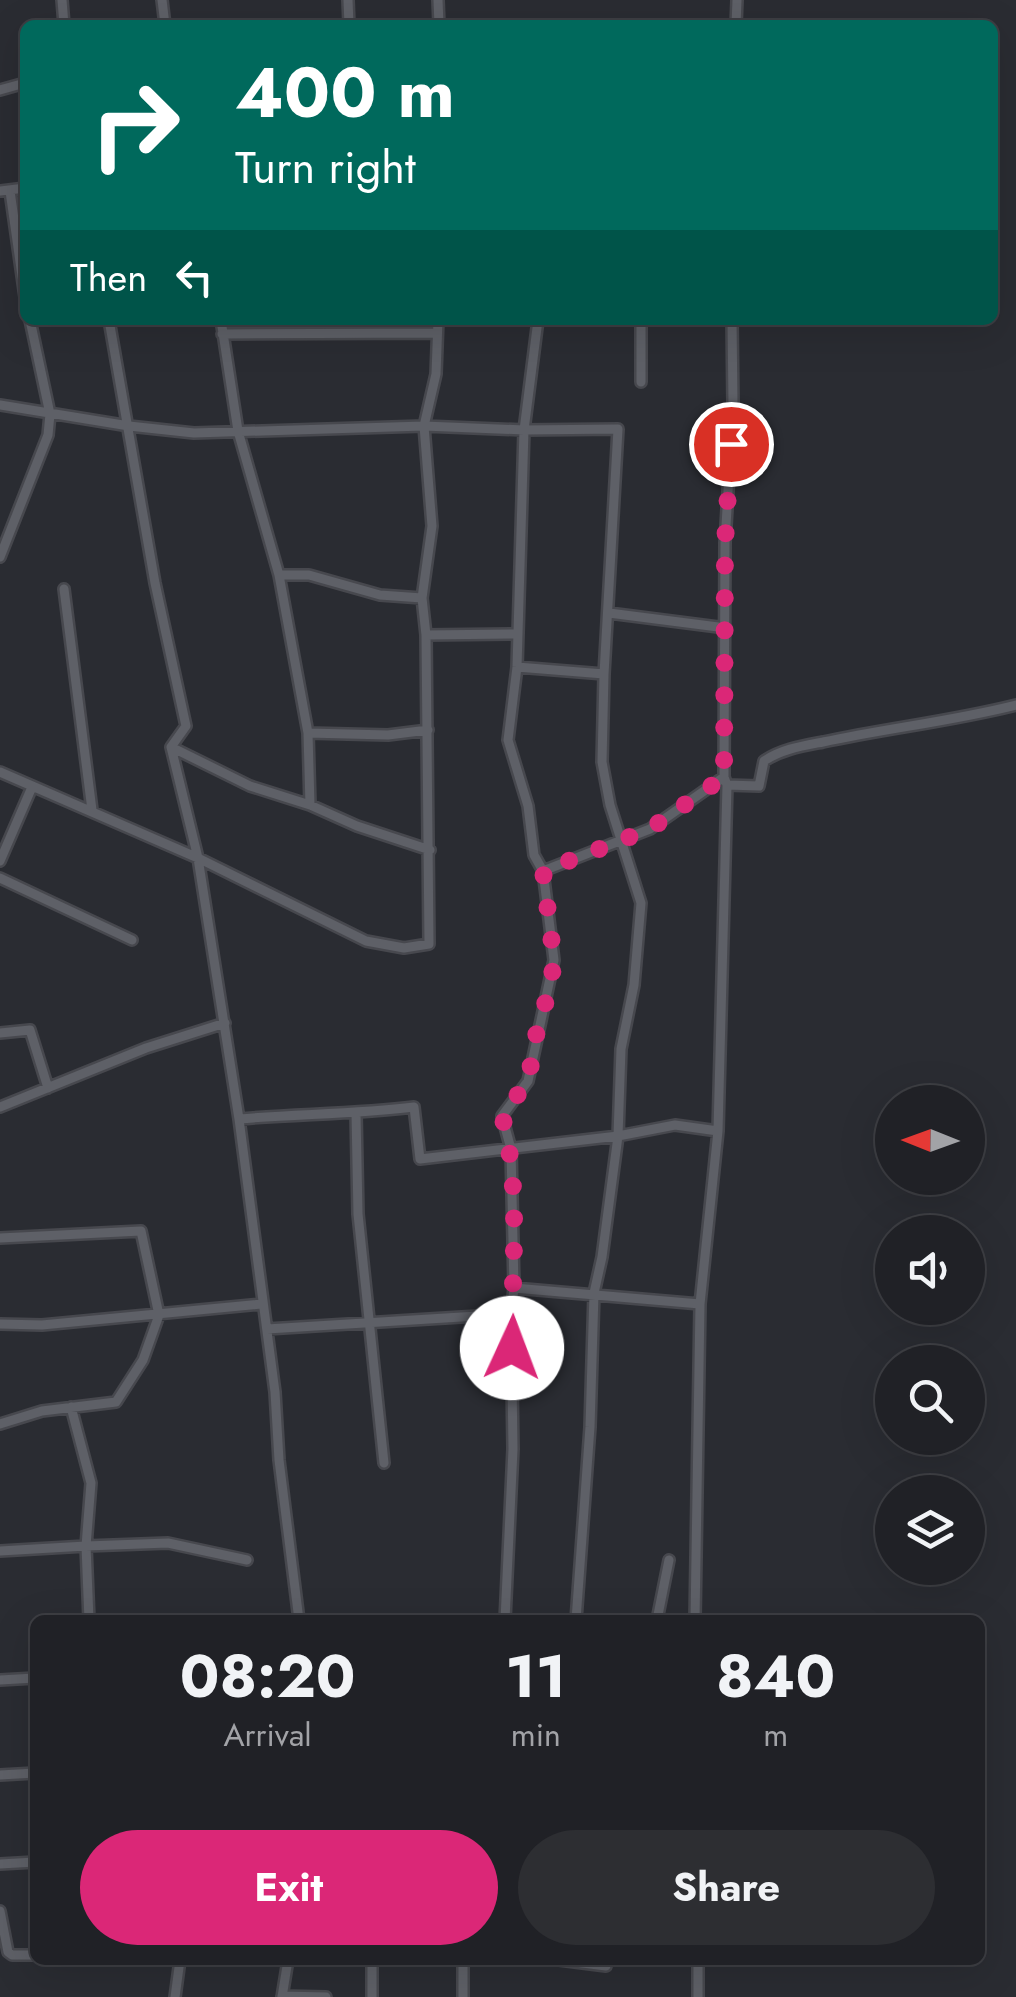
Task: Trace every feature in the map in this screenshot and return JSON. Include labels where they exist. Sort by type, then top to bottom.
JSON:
[{"type":"street","points":[[5,191],[20,270]]},
{"type":"street","points":[[0,557],[48,435],[50,414],[31,325]]},
{"type":"street","points":[[110,325],[155,582],[186,726],[172,747],[198,858],[239,1118],[298,1615]]},
{"type":"street","points":[[221,325],[238,431],[279,574],[308,732],[310,804]]},
{"type":"street","points":[[0,772],[198,858],[366,941],[404,948],[429,944],[428,730],[422,598],[432,526],[424,426],[436,374],[437,325]]},
{"type":"street","points":[[505,1615],[513,1448],[514,1288],[511,1148],[502,1116],[528,1081],[554,960],[543,871],[534,856],[528,806],[508,740],[516,667],[524,430],[537,325]]},
{"type":"street","points":[[640,382],[641,325]]},
{"type":"street","points":[[695,1615],[700,1304],[718,1131],[725,543],[733,405],[732,325]]},
{"type":"street","points":[[222,334],[436,333]]},
{"type":"street","points":[[0,405],[129,426],[194,432],[424,426],[618,429],[602,762],[610,806],[641,903],[634,986],[621,1049],[618,1136],[594,1293],[590,1427],[576,1615]]},
{"type":"street","points":[[279,574],[309,575],[380,596],[422,598]]},
{"type":"street","points":[[64,589],[92,810]]},
{"type":"street","points":[[609,613],[726,628]]},
{"type":"street","points":[[426,635],[517,634]]},
{"type":"street","points":[[516,667],[604,674]]},
{"type":"street","points":[[543,871],[650,829],[725,781],[759,786],[764,761],[788,749],[867,732],[976,716],[1016,704]]},
{"type":"street","points":[[308,732],[388,735],[428,730]]},
{"type":"street","points":[[172,747],[250,786],[310,804],[358,826],[430,850]]},
{"type":"street","points":[[0,861],[32,787]]},
{"type":"street","points":[[0,878],[132,940]]},
{"type":"street","points":[[0,1107],[146,1048],[224,1023]]},
{"type":"street","points":[[0,1033],[30,1030],[48,1088]]},
{"type":"street","points":[[239,1118],[327,1111],[356,1114],[414,1107],[420,1159],[618,1136],[675,1125],[718,1131]]},
{"type":"street","points":[[356,1114],[358,1214],[384,1464]]},
{"type":"street","points":[[0,1238],[141,1232],[159,1316],[143,1360],[116,1402],[70,1406],[0,1424]]},
{"type":"street","points":[[514,1288],[700,1304]]},
{"type":"street","points":[[0,1324],[42,1326],[261,1304]]},
{"type":"street","points":[[266,1330],[511,1314]]},
{"type":"street","points":[[70,1406],[92,1483],[86,1546],[88,1615]]},
{"type":"street","points":[[0,1551],[168,1543],[247,1560]]},
{"type":"street","points":[[658,1615],[668,1560]]},
{"type":"street","points":[[0,1680],[30,1678]]},
{"type":"street","points":[[0,1775],[30,1772]]},
{"type":"street","points":[[0,1864],[30,1862]]},
{"type":"street","points":[[0,1911],[8,1952],[30,1954]]},
{"type":"street","points":[[176,1997],[179,1965]]},
{"type":"street","points":[[287,1965],[282,1996],[326,1997]]},
{"type":"street","points":[[372,1965],[372,1997]]},
{"type":"street","points":[[463,1965],[463,1997]]},
{"type":"street","points":[[598,1965],[606,1966]]},
{"type":"street","points":[[698,1965],[698,1997]]},
{"type":"route","points":[[512,1348],[511,1148],[502,1116],[528,1081],[538,1025],[550,989],[554,960],[543,871],[650,829],[724,777],[725,543],[731,444]]}]
